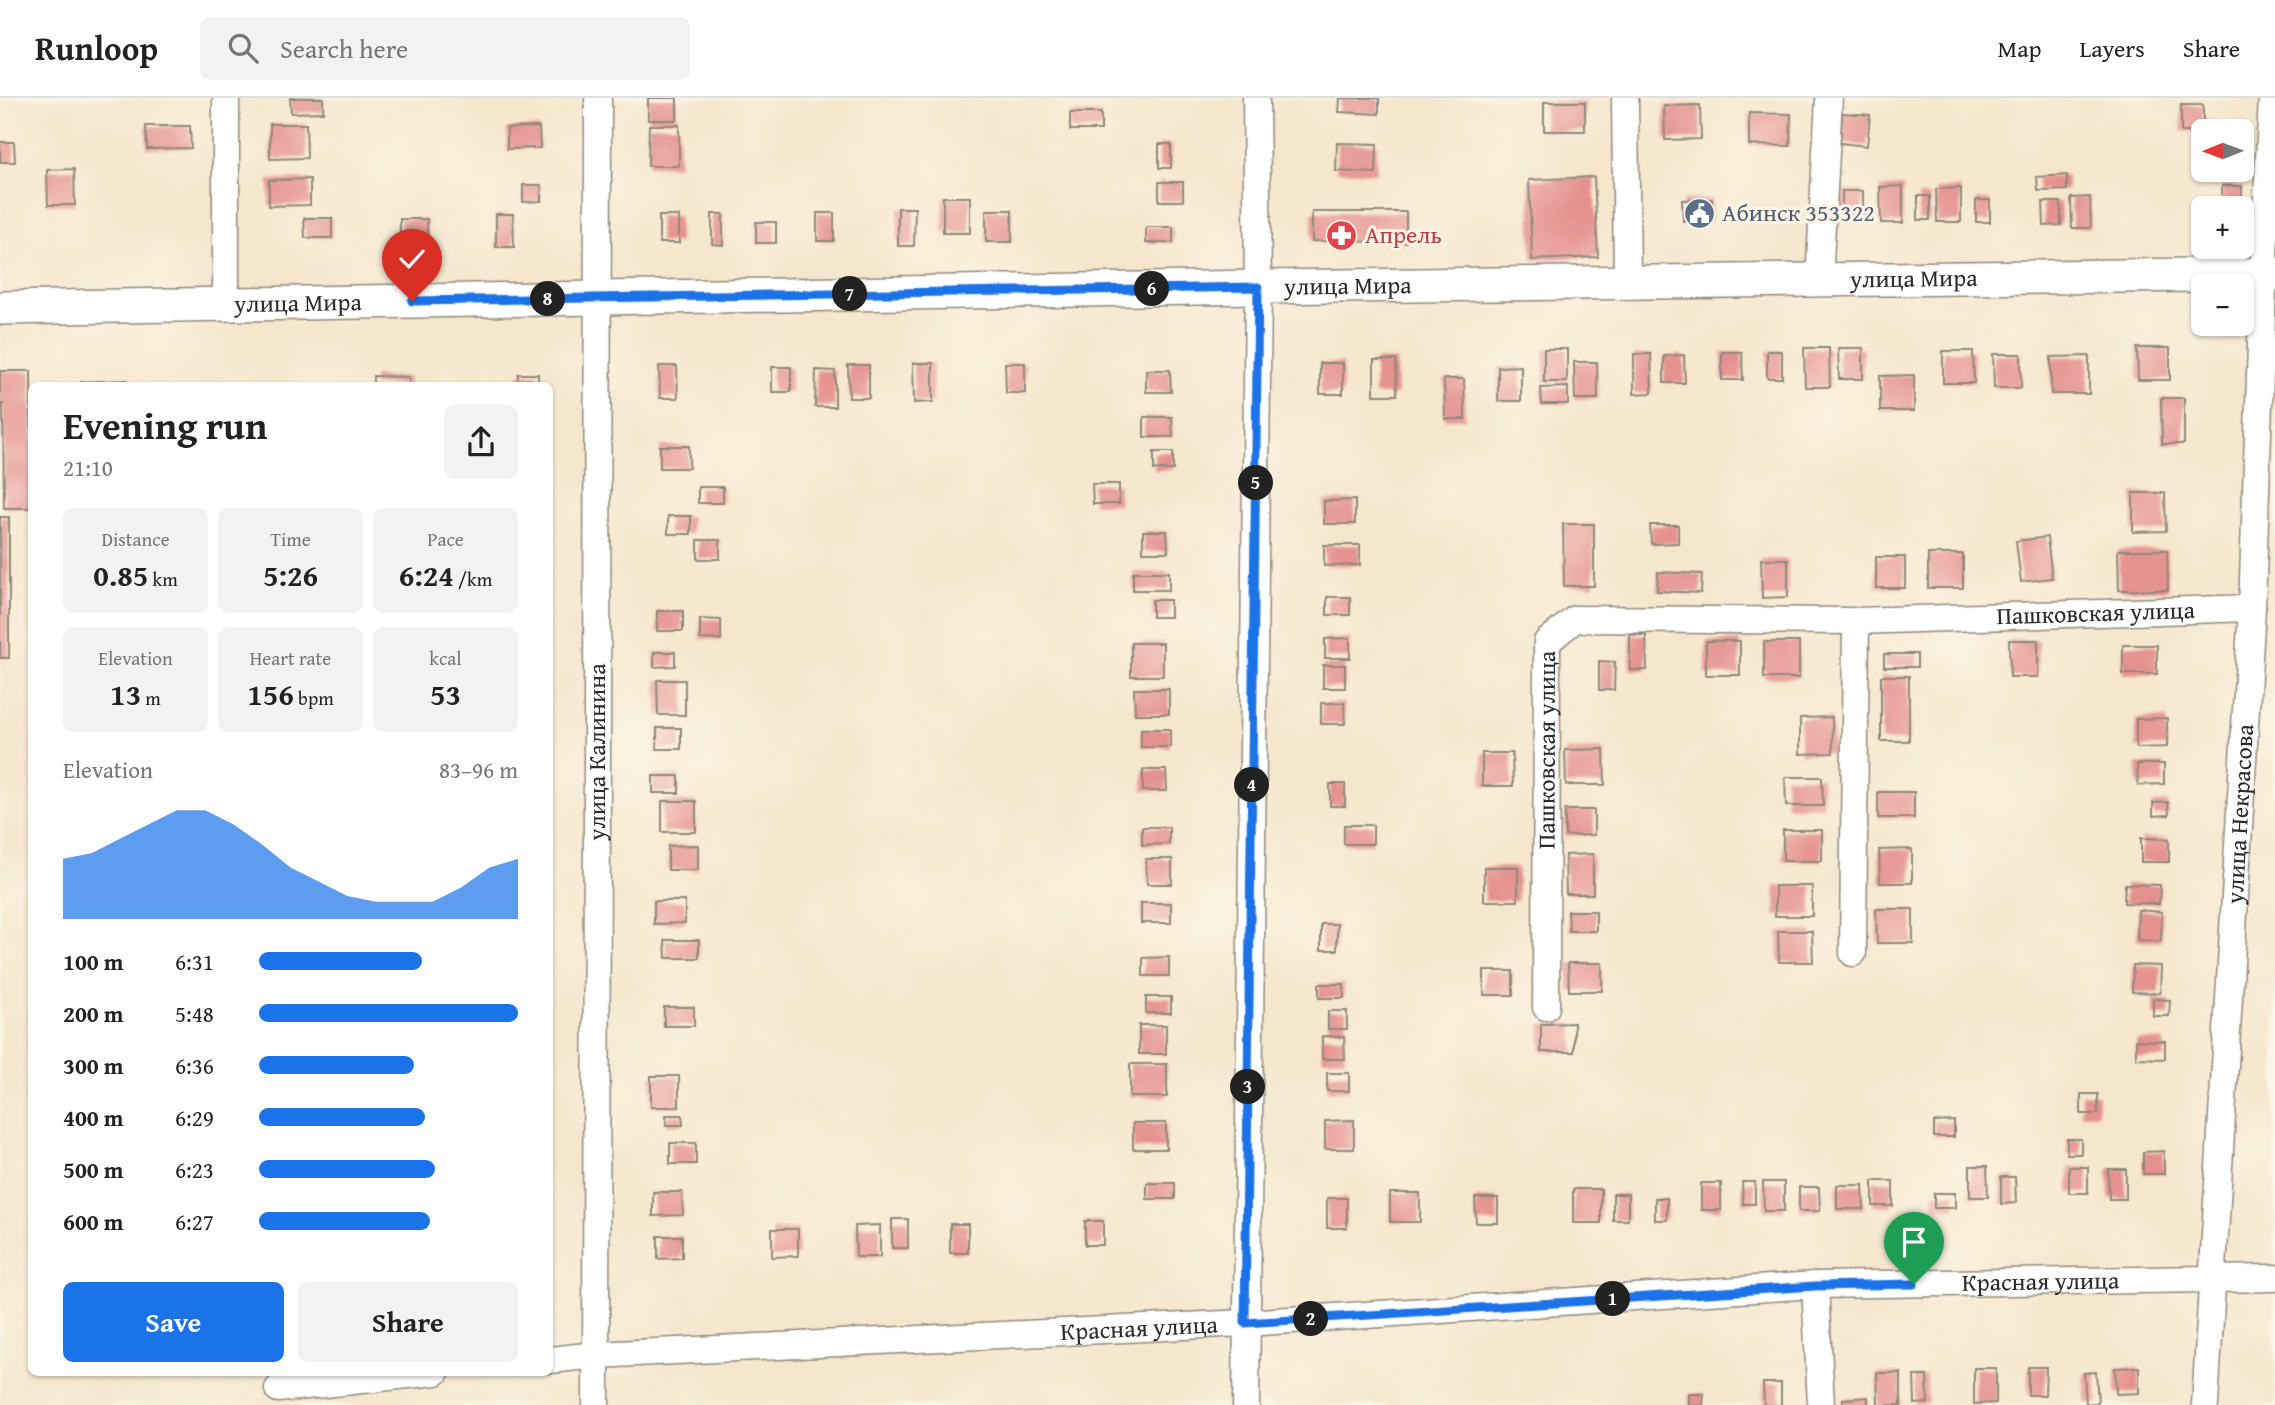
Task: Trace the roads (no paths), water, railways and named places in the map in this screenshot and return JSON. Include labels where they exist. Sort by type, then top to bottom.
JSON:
[{"type":"main road","name":"улица Мира","points":[[0,308],[1258,287],[2269,274]]},
{"type":"street","points":[[226,98],[226,304]]},
{"type":"street","name":"улица Калинина","points":[[596,1405],[598,98]]},
{"type":"street","points":[[1246,1405],[1258,287],[1256,98]]},
{"type":"street","points":[[1625,98],[1627,282]]},
{"type":"street","points":[[1819,280],[1829,98]]},
{"type":"street","name":"улица Некрасова","points":[[2205,1405],[2252,608],[2269,274],[2272,98]]},
{"type":"street","name":"Пашковская улица","points":[[1546,1007],[1547,642],[1575,620],[1856,621],[2252,608]]},
{"type":"street","points":[[1853,953],[1856,621]]},
{"type":"street","name":"Красная улица","points":[[553,1360],[596,1355],[1245,1323],[1815,1286],[2275,1278]]},
{"type":"street","points":[[1815,1286],[1821,1405]]},
{"type":"street","points":[[278,1389],[399,1376]]},
{"type":"place","name":"Абинск 353322","points":[[1699,213]]},
{"type":"place","name":"Апрель","points":[[1342,235]]}]
